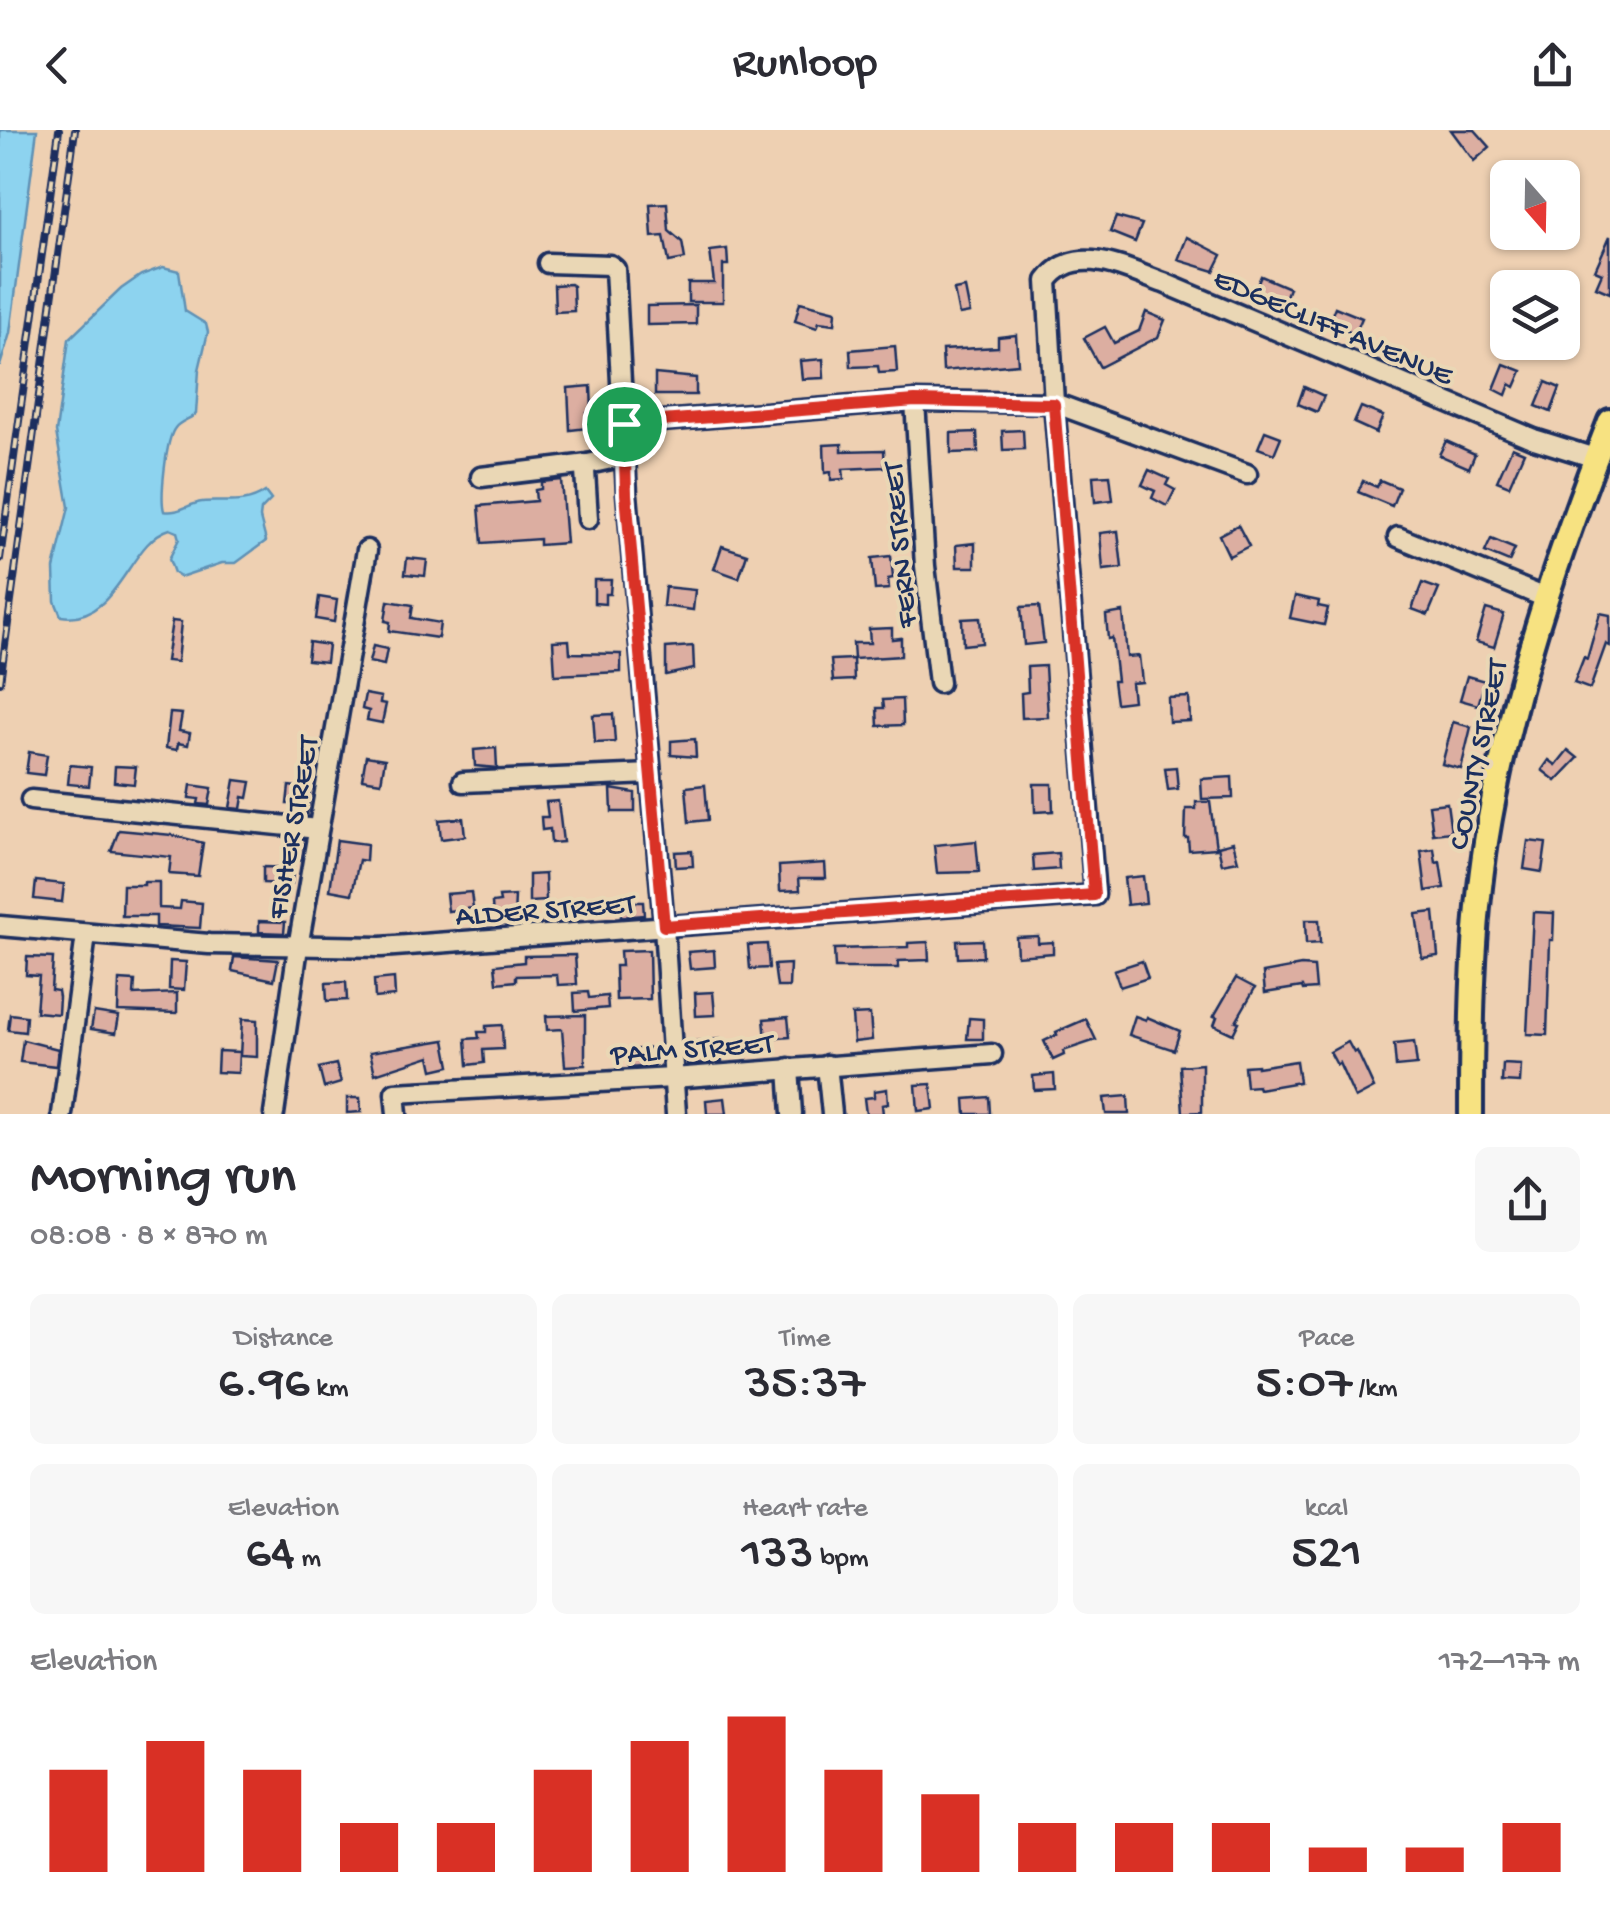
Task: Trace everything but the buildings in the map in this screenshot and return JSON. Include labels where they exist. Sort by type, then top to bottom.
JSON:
[{"type":"main road","name":"COUNTY STREET","points":[[1472,1114],[1474,969],[1486,843],[1512,718],[1546,598],[1610,420]]},
{"type":"street","name":"EDGECLIFF AVENUE","points":[[1054,404],[1047,280],[1055,269],[1079,259],[1106,262],[1164,282],[1534,439],[1595,458]]},
{"type":"street","points":[[548,263],[610,265],[615,269],[625,456],[676,1114]]},
{"type":"street","points":[[624,424],[915,401],[1054,404],[1247,474]]},
{"type":"street","name":"FERN STREET","points":[[915,401],[926,566],[939,683]]},
{"type":"street","name":"ALDER STREET","points":[[0,926],[298,947],[382,947],[1094,895],[1054,404]]},
{"type":"street","points":[[482,477],[625,456]]},
{"type":"street","points":[[588,464],[588,519]]},
{"type":"street","points":[[1398,537],[1546,598]]},
{"type":"street","name":"FISHER STREET","points":[[274,1114],[298,947],[367,550]]},
{"type":"street","points":[[464,782],[650,774]]},
{"type":"street","points":[[32,800],[318,829]]},
{"type":"street","points":[[62,1114],[86,934]]},
{"type":"street","name":"PALM STREET","points":[[397,1114],[395,1093],[673,1078],[992,1054]]},
{"type":"street","points":[[827,1065],[832,1114]]},
{"type":"street","points":[[789,1068],[792,1114]]},
{"type":"water","points":[[0,130],[37,130],[10,333],[0,366]]},
{"type":"water","points":[[163,267],[179,271],[185,311],[206,324],[208,332],[199,370],[196,414],[177,426],[169,444],[163,481],[164,511],[202,502],[242,501],[265,492],[271,500],[261,510],[260,518],[266,541],[236,563],[222,563],[180,577],[174,573],[169,559],[179,539],[177,532],[170,529],[143,549],[96,608],[80,615],[61,616],[55,601],[54,569],[69,507],[56,432],[69,339],[121,289],[141,275]]},
{"type":"railway","points":[[0,559],[59,130]]},
{"type":"railway","points":[[0,682],[75,130]]},
{"type":"route","points":[[915,401],[1054,404],[1094,895],[664,926],[626,494],[624,424],[915,401]]}]
